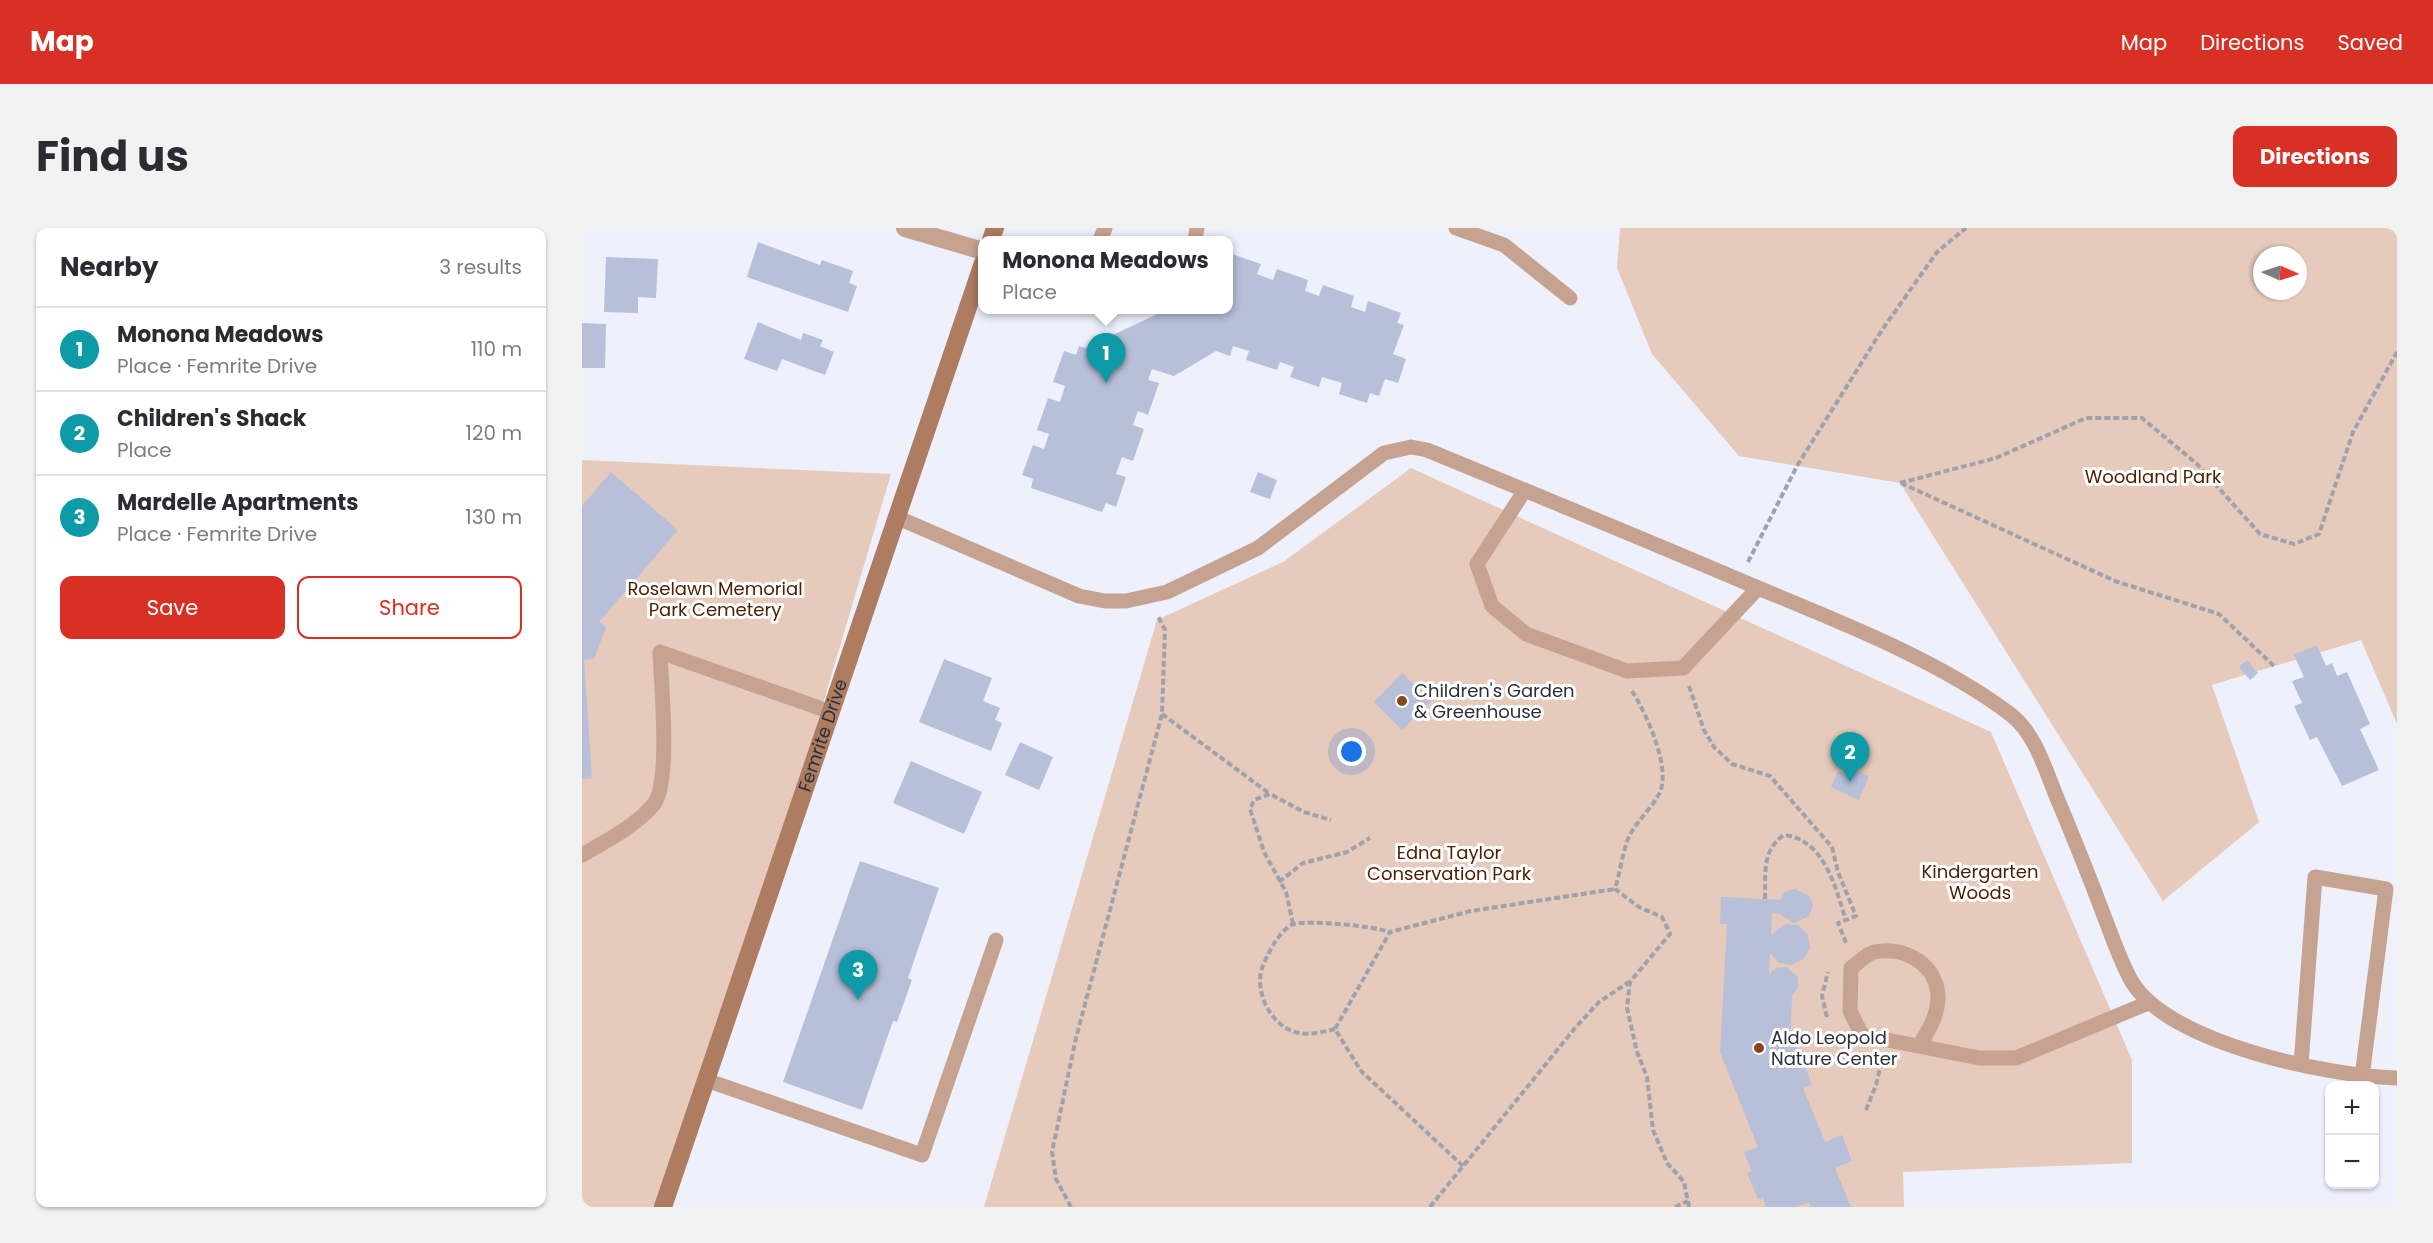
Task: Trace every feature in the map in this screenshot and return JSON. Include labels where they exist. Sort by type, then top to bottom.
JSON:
[{"type":"street","points":[[905,228],[978,250]]},
{"type":"street","name":"Femrite Drive","points":[[663,1207],[978,278]]},
{"type":"lane","points":[[1456,228],[1504,245],[1570,298]]},
{"type":"lane","points":[[896,517],[1079,596],[1105,601],[1148,598],[1197,579],[1258,548],[1296,522],[1359,469],[1392,449],[1411,447],[1427,450],[1851,627],[1970,686],[2014,716],[2029,735],[2083,860],[2122,961],[2133,983],[2148,1003],[2167,1017],[2216,1040],[2301,1065],[2362,1077],[2397,1078]]},
{"type":"lane","points":[[1525,490],[1477,564],[1492,606],[1526,634],[1627,671],[1683,668],[1758,588]]},
{"type":"lane","points":[[582,855],[627,827],[655,803],[664,769],[660,652],[831,712]]},
{"type":"lane","points":[[2301,1065],[2315,877],[2386,889],[2362,1077]]},
{"type":"lane","points":[[706,1080],[922,1155],[996,940]]},
{"type":"lane","points":[[1919,1046],[1934,1022],[1938,998],[1929,968],[1907,954],[1873,952],[1851,968],[1850,1011],[1863,1035],[1979,1058],[2016,1058],[2148,1003]]},
{"type":"path","points":[[1739,579],[1797,466],[1882,330],[1937,252],[1966,228]]},
{"type":"path","points":[[2274,666],[2219,615],[2115,580],[1900,483],[1996,458],[2086,418],[2142,418],[2197,464],[2260,534],[2294,544],[2319,534],[2353,432],[2397,352]]},
{"type":"path","points":[[1071,1207],[1056,1179],[1052,1152],[1076,1038],[1162,714],[1165,630],[1148,598]]},
{"type":"path","points":[[1613,666],[1643,709],[1655,736],[1660,763],[1661,791],[1629,837],[1616,889]]},
{"type":"path","points":[[1683,668],[1704,730],[1714,747],[1732,764],[1770,776],[1832,847],[1838,872],[1856,916],[1838,923],[1848,946],[1840,953]]},
{"type":"path","points":[[1162,714],[1270,794],[1304,812],[1331,820]]},
{"type":"path","points":[[1270,794],[1254,800],[1250,809],[1264,852],[1286,892],[1293,924]]},
{"type":"path","points":[[1765,899],[1766,859],[1772,843],[1784,835],[1799,837],[1829,867],[1846,920]]},
{"type":"path","points":[[1279,882],[1303,864],[1324,856],[1347,852],[1370,838]]},
{"type":"path","points":[[1390,932],[1335,1029],[1315,1033],[1297,1032],[1272,1018],[1262,993],[1262,970],[1277,940],[1293,924],[1372,926],[1390,932],[1472,911],[1616,889],[1639,907],[1662,917],[1670,934],[1630,982],[1599,1002],[1575,1028],[1430,1207]]},
{"type":"path","points":[[1829,968],[1822,996],[1829,1022]]},
{"type":"path","points":[[1630,982],[1626,1008],[1637,1052],[1647,1077],[1653,1130],[1667,1163],[1684,1182],[1689,1207]]},
{"type":"path","points":[[1335,1029],[1360,1071],[1463,1166]]},
{"type":"path","points":[[1866,1110],[1881,1064],[1871,1060]]},
{"type":"path","points":[[1675,1207],[1688,1201]]},
{"type":"green space","name":"Woodland Park","points":[[1620,228],[2397,228],[2397,724],[2361,640],[2212,685],[2259,822],[2163,901],[1900,483],[1739,456],[1652,354],[1617,268]]},
{"type":"green space","name":"Roselawn Memorial Park Cemetery","points":[[582,460],[891,474],[748,957],[663,1207],[582,1207]]},
{"type":"green space","name":"Edna Taylor Conservation Park","points":[[1411,468],[1991,732],[2132,1060],[2132,1163],[1903,1172],[1904,1207],[984,1207],[1157,620],[1283,562]]},
{"type":"building","points":[[758,242],[820,265],[822,260],[853,271],[849,283],[857,286],[848,312],[747,277]]},
{"type":"building","points":[[1233,254],[1261,264],[1257,274],[1273,280],[1277,269],[1308,280],[1305,291],[1319,296],[1323,285],[1354,296],[1351,307],[1365,312],[1368,301],[1401,313],[1397,323],[1404,325],[1393,354],[1406,359],[1398,383],[1385,379],[1379,396],[1370,393],[1367,403],[1339,394],[1342,383],[1322,377],[1319,387],[1290,377],[1294,367],[1280,362],[1277,370],[1246,360],[1249,351],[1233,346],[1230,356],[1216,351],[1174,376],[1152,369],[1148,380],[1159,383],[1148,415],[1138,411],[1133,425],[1144,429],[1133,461],[1122,457],[1116,474],[1126,477],[1116,507],[1106,503],[1102,512],[1031,488],[1033,479],[1022,475],[1033,445],[1044,449],[1049,434],[1037,430],[1048,398],[1060,402],[1065,386],[1053,382],[1064,351],[1076,355],[1079,346],[1085,348],[1157,314],[1233,314]]},
{"type":"building","points":[[606,257],[658,259],[656,298],[638,297],[638,313],[604,312]]},
{"type":"building","points":[[758,322],[801,340],[803,333],[823,340],[820,346],[834,352],[825,375],[782,359],[777,371],[744,359]]},
{"type":"building","points":[[582,323],[606,324],[605,368],[582,368]]},
{"type":"building","points":[[611,472],[678,530],[599,622],[606,627],[594,659],[584,660],[592,778],[582,779],[582,506]]},
{"type":"building","points":[[1258,472],[1277,480],[1270,499],[1250,492]]},
{"type":"building","points":[[2317,645],[2326,666],[2332,663],[2337,676],[2347,672],[2370,724],[2360,729],[2379,770],[2342,786],[2317,737],[2310,740],[2294,706],[2302,703],[2292,681],[2304,677],[2294,655]]},
{"type":"building","points":[[944,659],[992,678],[983,701],[1000,708],[995,720],[1002,723],[991,751],[919,722]]},
{"type":"building","points":[[2247,660],[2258,673],[2250,680],[2239,667]]},
{"type":"building","name":"Children's Garden & Greenhouse","points":[[1402,673],[1431,701],[1402,730],[1374,702]]},
{"type":"building","points":[[1020,742],[1053,757],[1039,790],[1005,775]]},
{"type":"building","points":[[911,761],[982,792],[964,834],[893,803]]},
{"type":"building","points":[[1855,770],[1869,776],[1859,800],[1831,787],[1838,771],[1853,777]]},
{"type":"building","points":[[860,861],[939,888],[908,978],[912,980],[897,1022],[893,1021],[862,1110],[783,1082]]},
{"type":"building","name":"Aldo Leopold Nature Center","points":[[1795,889],[1809,896],[1813,906],[1809,916],[1794,923],[1780,914],[1772,913],[1771,935],[1785,924],[1798,925],[1808,935],[1810,948],[1804,959],[1791,965],[1778,962],[1770,953],[1769,974],[1776,968],[1786,967],[1798,977],[1798,987],[1792,996],[1790,1045],[1795,1043],[1812,1084],[1803,1088],[1825,1142],[1842,1135],[1852,1161],[1835,1168],[1851,1207],[1811,1207],[1809,1202],[1796,1207],[1766,1207],[1763,1197],[1758,1199],[1747,1173],[1752,1171],[1744,1152],[1758,1147],[1720,1052],[1727,924],[1720,924],[1721,897],[1780,900],[1785,892]]},
{"type":"place","name":"Monona Meadows","points":[[1106,383]]},
{"type":"place","name":"Children's Garden & Greenhouse","points":[[1402,701]]},
{"type":"place","name":"Children's Shack","points":[[1850,782]]},
{"type":"place","name":"Mardelle Apartments","points":[[858,1000]]},
{"type":"place","name":"Aldo Leopold Nature Center","points":[[1759,1048]]},
{"type":"park label","name":"Kindergarten Woods","points":[[1980,882]]}]
